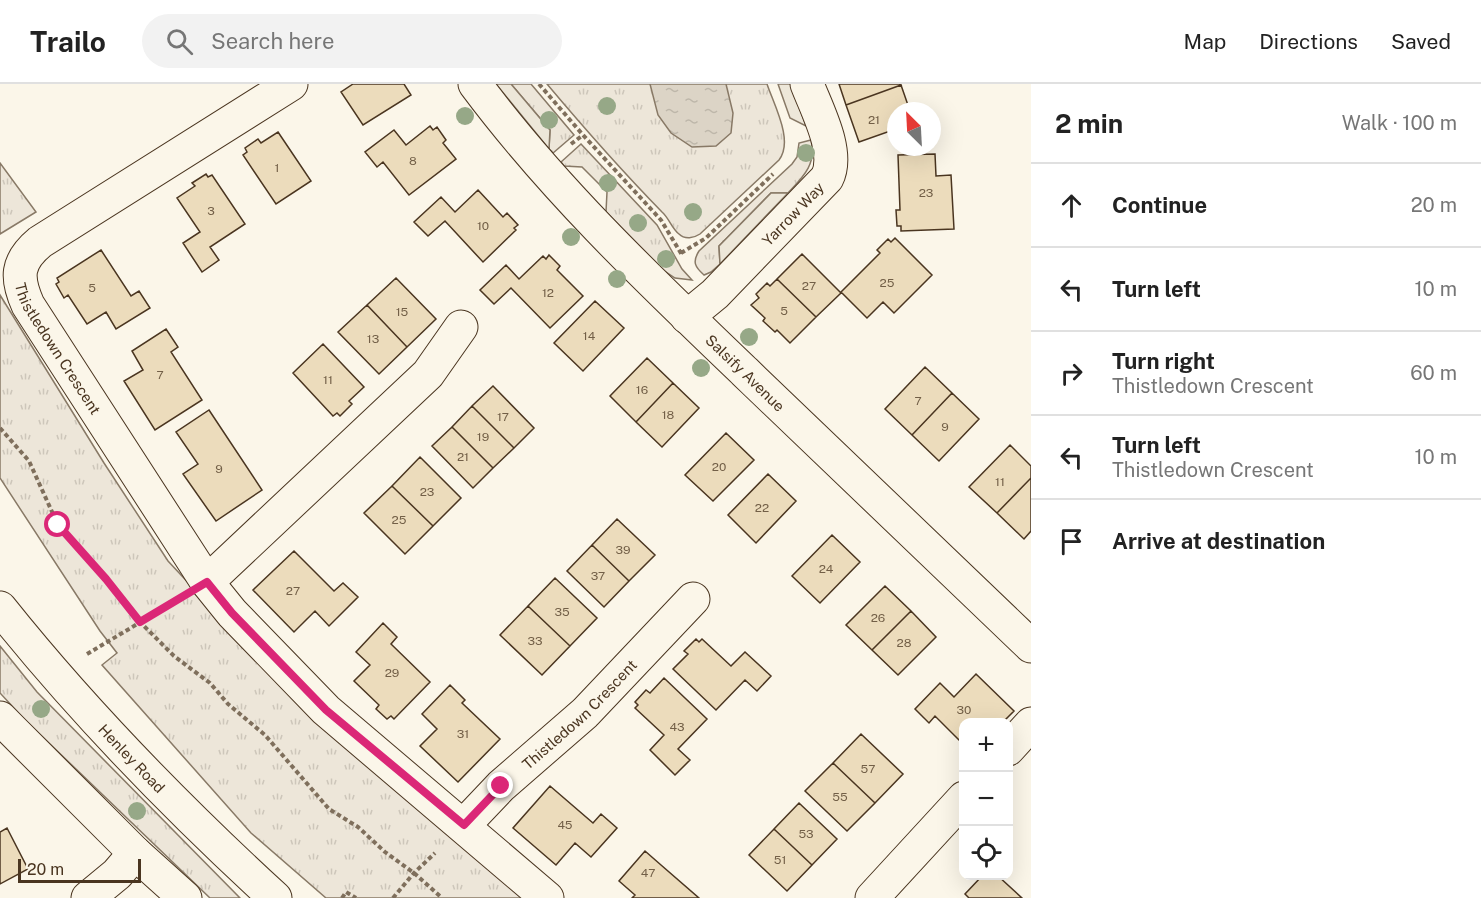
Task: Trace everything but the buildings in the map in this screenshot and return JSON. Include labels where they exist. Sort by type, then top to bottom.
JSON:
[{"type":"street","name":"Thistledown Crescent","points":[[291,84],[40,242],[25,257],[19,273],[21,288],[28,305],[207,582],[232,613],[326,710],[464,825],[547,898]]},
{"type":"street","name":"Salsify Avenue","points":[[475,84],[525,149],[561,190],[687,317],[1031,646]]},
{"type":"street","name":"Yarrow Way","points":[[687,317],[715,294],[827,178],[831,170],[831,151],[807,84]]},
{"type":"street","points":[[207,582],[428,374],[460,327]]},
{"type":"street","name":"Thistledown Crescent","points":[[464,825],[501,786],[585,713],[693,599]]},
{"type":"street","name":"Henley Road","points":[[0,608],[55,674],[165,791],[275,898]]},
{"type":"street","points":[[0,718],[135,853],[184,898]]},
{"type":"street","points":[[1013,744],[1031,724]]},
{"type":"street","points":[[872,898],[959,802]]},
{"type":"street","points":[[88,898],[117,874],[135,853]]},
{"type":"path","points":[[681,253],[706,238],[781,168]]},
{"type":"path","points":[[0,428],[28,461],[58,525],[140,622],[174,656],[210,683],[228,704],[265,735],[329,809],[358,827],[442,898]]},
{"type":"path","points":[[55,674],[207,582]]},
{"type":"path","points":[[393,898],[414,873],[464,825]]},
{"type":"path","points":[[342,898],[346,892],[356,898]]},
{"type":"green space","points":[[511,84],[531,84],[574,135],[553,153],[549,149],[550,130]]},
{"type":"green space","points":[[547,84],[767,84],[784,133],[783,152],[779,160],[700,234],[687,238],[677,232],[664,214],[603,149]]},
{"type":"green space","points":[[811,140],[812,156],[803,176],[788,193],[771,193],[719,246],[720,264],[704,275],[696,264],[699,251],[792,164],[797,157],[799,143]]},
{"type":"green space","points":[[581,144],[657,225],[682,269],[692,280],[675,278],[663,270],[606,212],[607,192],[582,167],[564,166],[561,162]]},
{"type":"green space","points":[[0,163],[36,212],[0,234]]},
{"type":"green space","points":[[0,295],[168,561],[280,681],[525,898],[326,898],[251,833],[102,665],[117,653],[100,631],[0,478]]},
{"type":"green space","points":[[0,646],[37,692],[240,898],[210,898],[25,720],[0,693]]},
{"type":"shaded area","points":[[496,84],[511,84],[550,130],[549,149]]},
{"type":"shaded area","points":[[778,84],[791,84],[806,126],[790,118]]},
{"type":"shaded area","points":[[771,193],[788,193],[720,264],[719,246]]},
{"type":"water","points":[[650,84],[726,84],[733,113],[731,133],[716,146],[692,147],[671,133],[658,115]]},
{"type":"route","points":[[58,525],[140,622],[207,582],[232,613],[326,710],[464,825],[501,786]]}]
